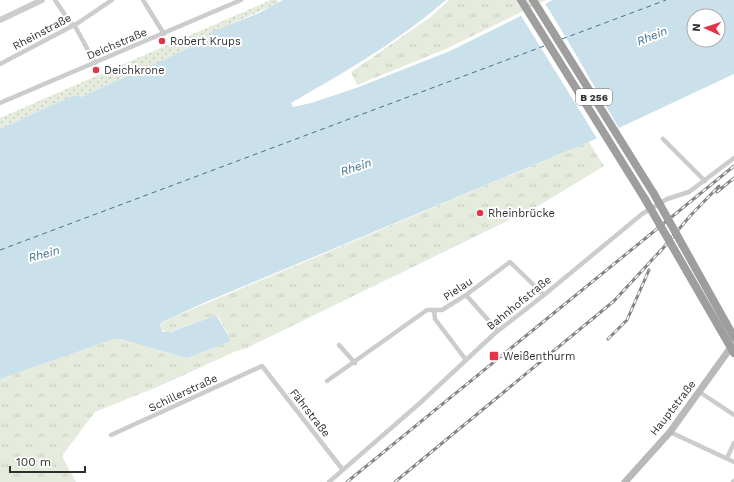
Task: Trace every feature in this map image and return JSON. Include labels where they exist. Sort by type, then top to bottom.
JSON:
[{"type":"highway","name":"B 256","points":[[522,0],[656,217],[734,353]]},
{"type":"highway","name":"B 256","points":[[533,0],[647,184],[734,337]]},
{"type":"main road","name":"Hauptstraße","points":[[624,482],[670,432],[700,393],[734,343]]},
{"type":"street","points":[[0,20],[42,0]]},
{"type":"street","points":[[55,0],[73,25],[95,63]]},
{"type":"street","name":"Rheinstraße","points":[[0,64],[95,13],[112,0]]},
{"type":"street","points":[[143,0],[164,34]]},
{"type":"street","name":"Deichstraße","points":[[0,103],[241,0]]},
{"type":"street","points":[[663,138],[705,181]]},
{"type":"street","name":"Bahnhofstraße","points":[[329,482],[498,331],[651,207],[667,199],[689,192],[734,158]]},
{"type":"street","name":"Pielau","points":[[327,381],[355,363],[427,310],[442,310],[466,295],[510,262],[544,295]]},
{"type":"street","points":[[466,295],[498,331]]},
{"type":"street","points":[[434,310],[434,319],[466,360]]},
{"type":"street","points":[[339,345],[355,363]]},
{"type":"street","name":"Fährstraße","points":[[262,366],[343,470]]},
{"type":"street","name":"Schillerstraße","points":[[111,435],[262,366]]},
{"type":"street","points":[[700,393],[734,415]]},
{"type":"street","points":[[670,432],[734,462]]},
{"type":"street","points":[[727,458],[734,443]]},
{"type":"green space","points":[[271,0],[277,0],[279,3],[212,32],[213,37],[81,97],[74,95],[0,129],[0,118]]},
{"type":"green space","points":[[449,0],[546,0],[446,49],[357,85],[351,72],[429,18]]},
{"type":"green space","points":[[589,142],[604,166],[540,205],[245,349],[236,351],[162,385],[95,412],[62,456],[76,482],[0,482],[0,379],[114,339],[120,339],[187,358],[229,342],[231,340],[218,316],[213,316],[167,333],[160,328],[162,322]]},
{"type":"water","name":"Rhein","points":[[283,0],[446,0],[391,42],[351,68],[291,103],[293,107],[311,103],[356,88],[450,51],[553,0],[734,0],[734,74],[589,142],[206,302],[162,322],[160,326],[163,332],[171,332],[216,315],[231,340],[229,342],[187,358],[120,339],[114,339],[0,379],[0,129],[74,95],[81,97],[213,37],[211,32],[259,13]]},
{"type":"pier","points":[[544,2],[620,130],[598,140],[520,14]]},
{"type":"ferry route","points":[[562,39],[666,0]]},
{"type":"ferry route","points":[[0,250],[544,46]]},
{"type":"railway","points":[[347,482],[734,166]]},
{"type":"railway","points":[[717,192],[734,178]]},
{"type":"railway","points":[[659,253],[690,216],[719,186]]},
{"type":"railway","points":[[395,482],[614,301],[662,249]]},
{"type":"railway","points":[[608,339],[627,320],[649,270]]},
{"type":"place","name":"Robert Krups","points":[[162,41]]},
{"type":"place","name":"Deichkrone","points":[[96,70]]},
{"type":"place","name":"Rheinbrücke","points":[[480,213]]},
{"type":"place","name":"Weißenthurm","points":[[494,356]]}]
